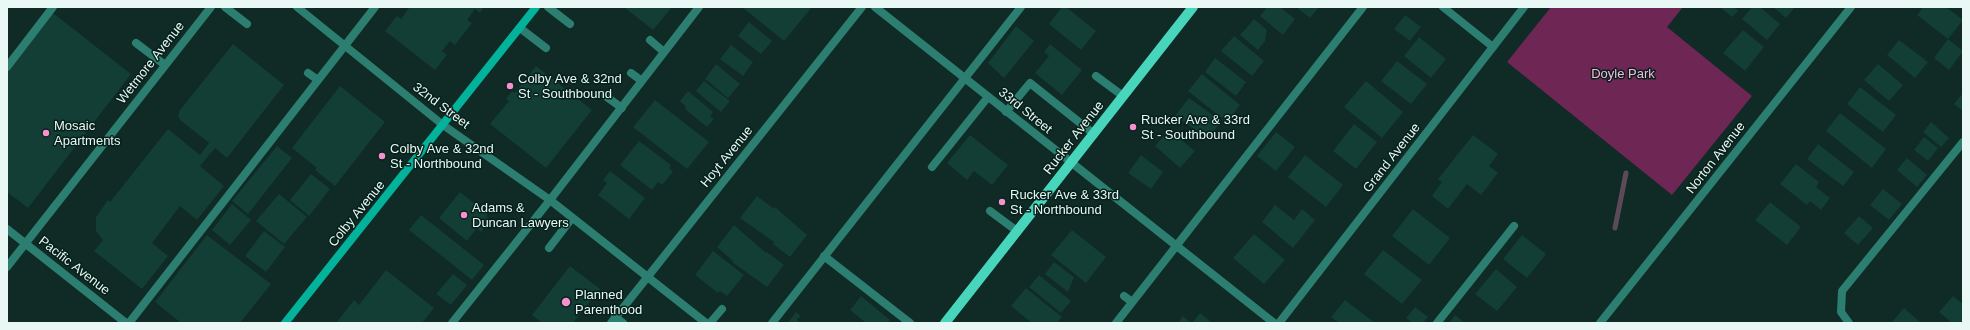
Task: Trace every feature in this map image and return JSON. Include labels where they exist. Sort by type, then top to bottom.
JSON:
[{"type":"main road","name":"Colby Avenue","points":[[285,323],[536,7]]},
{"type":"main road","name":"Rucker Avenue","points":[[945,323],[1193,7]]},
{"type":"street","points":[[7,66],[53,7]]},
{"type":"street","name":"Wetmore Avenue","points":[[7,267],[211,7]]},
{"type":"street","points":[[225,7],[247,24]]},
{"type":"street","name":"32nd Street","points":[[297,7],[443,125],[550,200],[706,323]]},
{"type":"street","points":[[128,323],[375,7]]},
{"type":"street","points":[[548,7],[570,24]]},
{"type":"street","points":[[452,323],[622,108],[699,7]]},
{"type":"street","name":"Hoyt Avenue","points":[[613,320],[862,7]]},
{"type":"street","name":"33rd Street","points":[[875,7],[1274,323]]},
{"type":"street","points":[[772,323],[1021,7]]},
{"type":"street","points":[[1116,323],[1363,7]]},
{"type":"street","points":[[1443,7],[1493,46]]},
{"type":"street","name":"Grand Avenue","points":[[1279,323],[1524,7]]},
{"type":"street","name":"Norton Avenue","points":[[1600,323],[1851,7]]},
{"type":"street","points":[[520,28],[546,48]]},
{"type":"street","points":[[650,40],[664,52]]},
{"type":"street","points":[[136,43],[165,65]]},
{"type":"street","points":[[308,73],[318,80]]},
{"type":"street","points":[[631,73],[642,81]]},
{"type":"street","points":[[1096,76],[1122,96]]},
{"type":"street","points":[[1006,112],[1030,84],[1094,134]]},
{"type":"street","points":[[604,95],[622,108]]},
{"type":"street","points":[[932,167],[988,97]]},
{"type":"street","points":[[1848,323],[1841,312],[1842,291],[1963,142]]},
{"type":"street","points":[[990,210],[1017,232]]},
{"type":"street","points":[[549,248],[572,218]]},
{"type":"street","points":[[1437,323],[1514,226]]},
{"type":"street","name":"Pacific Avenue","points":[[7,228],[128,323]]},
{"type":"street","points":[[824,256],[910,323]]},
{"type":"street","points":[[1124,296],[1132,302]]},
{"type":"street","points":[[710,323],[722,309]]},
{"type":"street","points":[[613,320],[623,323]]},
{"type":"green space","name":"Doyle Park","points":[[1551,7],[1683,7],[1667,27],[1752,96],[1672,195],[1507,62]]},
{"type":"building","points":[[407,7],[484,7],[480,13],[475,9],[467,20],[472,23],[455,45],[450,41],[442,51],[447,55],[435,70],[385,31],[397,16],[401,19],[409,8]]},
{"type":"building","points":[[624,7],[672,7],[653,30]]},
{"type":"building","points":[[742,7],[812,7],[784,41]]},
{"type":"building","points":[[1062,7],[1066,7],[1096,31],[1081,50],[1049,24]]},
{"type":"building","points":[[1267,7],[1280,7],[1295,19],[1283,35],[1260,16]]},
{"type":"building","points":[[1296,7],[1319,7],[1310,18]]},
{"type":"building","points":[[1720,7],[1734,7],[1738,11],[1732,17]]},
{"type":"building","points":[[1752,7],[1760,7],[1780,24],[1767,40],[1742,19]]},
{"type":"building","points":[[1773,7],[1795,7],[1786,18]]},
{"type":"building","points":[[1923,7],[1946,7],[1963,20],[1948,39],[1917,15]]},
{"type":"building","name":"Mosaic Apartments","points":[[53,13],[131,74],[28,208],[7,192],[7,73]]},
{"type":"building","points":[[1405,15],[1421,27],[1410,41],[1394,29]]},
{"type":"building","points":[[1254,19],[1267,30],[1265,41],[1258,50],[1240,35]]},
{"type":"building","points":[[749,22],[772,41],[761,54],[738,36]]},
{"type":"building","points":[[1016,26],[1034,41],[1004,78],[988,63]]},
{"type":"building","points":[[1743,30],[1764,47],[1745,71],[1723,53]]},
{"type":"building","points":[[1234,36],[1264,61],[1252,76],[1221,51]]},
{"type":"building","points":[[1419,37],[1446,59],[1431,78],[1404,56]]},
{"type":"building","points":[[1948,39],[1963,51],[1949,70],[1934,58]]},
{"type":"building","points":[[1899,40],[1928,62],[1915,78],[1887,55]]},
{"type":"building","points":[[233,44],[284,85],[227,158],[215,148],[200,166],[224,186],[197,220],[180,206],[152,243],[168,256],[142,289],[94,251],[103,240],[96,231],[96,217],[108,200],[110,202],[168,129],[200,155],[209,143],[180,120],[178,116],[180,110]]},
{"type":"building","points":[[1050,44],[1082,70],[1062,95],[1035,73],[1049,56],[1044,52]]},
{"type":"building","points":[[731,45],[753,62],[743,76],[720,59]]},
{"type":"building","points":[[1215,58],[1246,82],[1236,96],[1205,72]]},
{"type":"building","points":[[1397,61],[1427,84],[1411,104],[1381,81]]},
{"type":"building","points":[[716,64],[740,84],[728,98],[705,79]]},
{"type":"building","points":[[1878,64],[1903,85],[1889,101],[1864,80]]},
{"type":"building","points":[[536,66],[592,110],[546,168],[490,124],[509,101],[506,99],[512,91],[515,93]]},
{"type":"building","points":[[1202,74],[1240,105],[1227,122],[1188,91]]},
{"type":"building","points":[[704,81],[730,101],[721,112],[696,91]]},
{"type":"building","points":[[1366,81],[1403,112],[1382,138],[1344,107]]},
{"type":"building","points":[[340,86],[385,122],[335,186],[315,170],[317,168],[292,148]]},
{"type":"building","points":[[1860,87],[1896,115],[1883,132],[1847,104]]},
{"type":"building","points":[[688,91],[713,112],[710,116],[714,119],[707,127],[685,109],[686,107],[680,101]]},
{"type":"building","points":[[1963,93],[1963,111],[1954,104]]},
{"type":"building","points":[[1189,98],[1221,121],[1209,139],[1175,116]]},
{"type":"building","points":[[655,100],[709,142],[687,169],[633,127]]},
{"type":"building","points":[[1840,113],[1886,149],[1872,168],[1826,131]]},
{"type":"building","points":[[1931,122],[1949,138],[1941,147],[1923,132]]},
{"type":"building","points":[[1354,124],[1377,142],[1356,169],[1333,151]]},
{"type":"building","points":[[1169,130],[1195,151],[1180,168],[1155,146]]},
{"type":"building","points":[[1276,132],[1295,147],[1276,171],[1257,156]]},
{"type":"building","points":[[970,135],[1008,165],[992,185],[974,171],[967,180],[947,163]]},
{"type":"building","points":[[1473,135],[1498,154],[1489,166],[1498,173],[1481,195],[1467,184],[1448,209],[1432,196],[1442,182],[1438,179]]},
{"type":"building","points":[[1924,137],[1938,148],[1928,161],[1914,150]]},
{"type":"building","points":[[639,141],[671,165],[669,168],[673,172],[662,185],[658,182],[652,190],[620,165]]},
{"type":"building","points":[[1818,144],[1854,172],[1843,186],[1807,159]]},
{"type":"building","points":[[277,146],[292,158],[248,214],[232,201]]},
{"type":"building","points":[[1141,155],[1163,172],[1151,189],[1128,173]]},
{"type":"building","points":[[1305,155],[1343,185],[1326,207],[1288,177]]},
{"type":"building","points":[[1907,158],[1927,175],[1917,187],[1897,170]]},
{"type":"building","points":[[1796,164],[1819,182],[1816,187],[1830,198],[1821,210],[1810,201],[1807,205],[1780,184]]},
{"type":"building","points":[[610,171],[645,198],[629,219],[598,195],[607,183],[603,180]]},
{"type":"building","points":[[311,174],[330,189],[309,216],[290,200]]},
{"type":"building","points":[[1883,189],[1902,204],[1889,220],[1870,205]]},
{"type":"building","name":"Adams & Duncan Lawyers","points":[[460,192],[488,214],[486,216],[490,220],[481,232],[477,228],[467,241],[439,218]]},
{"type":"building","points":[[279,194],[307,217],[284,244],[256,221]]},
{"type":"building","points":[[757,196],[774,209],[775,207],[807,235],[790,257],[773,244],[774,242],[740,218]]},
{"type":"building","points":[[1770,202],[1801,227],[1787,245],[1755,220]]},
{"type":"building","points":[[232,204],[251,220],[230,245],[212,230]]},
{"type":"building","points":[[1275,205],[1294,220],[1302,209],[1315,220],[1293,248],[1262,222]]},
{"type":"building","points":[[1413,209],[1450,238],[1429,265],[1392,236]]},
{"type":"building","points":[[421,215],[484,265],[472,280],[409,230]]},
{"type":"building","points":[[1859,216],[1873,228],[1858,245],[1844,233]]},
{"type":"building","points":[[734,225],[766,253],[767,252],[784,265],[767,287],[732,262],[733,261],[717,247]]},
{"type":"building","points":[[1072,230],[1106,257],[1086,283],[1051,255]]},
{"type":"building","points":[[264,231],[285,247],[266,272],[245,256]]},
{"type":"building","points":[[1254,234],[1285,260],[1264,284],[1233,258]]},
{"type":"building","points":[[207,235],[271,284],[240,323],[181,323],[155,302]]},
{"type":"building","points":[[1522,235],[1546,254],[1527,278],[1503,259]]},
{"type":"building","points":[[1383,250],[1422,280],[1402,304],[1364,274]]},
{"type":"building","points":[[713,251],[744,275],[727,296],[720,291],[718,293],[695,275]]},
{"type":"building","points":[[1054,262],[1074,277],[1068,292],[1045,274]]},
{"type":"building","name":"Planned Parenthood","points":[[570,266],[600,289],[573,323],[542,323],[532,315]]},
{"type":"building","points":[[1496,269],[1517,287],[1497,311],[1475,294]]},
{"type":"building","points":[[386,270],[434,308],[422,323],[336,323],[354,300],[359,305]]},
{"type":"building","points":[[453,274],[467,285],[451,305],[436,294]]},
{"type":"building","points":[[1039,275],[1071,301],[1061,313],[1029,287]]},
{"type":"building","points":[[1026,288],[1062,317],[1057,323],[1032,323],[1011,306]]},
{"type":"building","points":[[861,296],[890,320],[887,323],[866,323],[850,310]]},
{"type":"building","points":[[1953,296],[1963,304],[1963,323],[1952,323],[1939,312]]},
{"type":"building","points":[[1345,300],[1375,323],[1339,323],[1331,317]]},
{"type":"building","points":[[1415,307],[1428,317],[1423,323],[1412,323],[1406,318]]},
{"type":"building","points":[[1904,308],[1921,323],[1891,323]]},
{"type":"building","points":[[796,312],[801,316],[797,319],[799,323],[788,323]]},
{"type":"building","points":[[1200,313],[1212,323],[1192,323]]},
{"type":"building","points":[[1455,315],[1465,323],[1449,323]]},
{"type":"building","points":[[1183,316],[1191,323],[1178,323]]},
{"type":"waterway","points":[[1615,228],[1626,173]]},
{"type":"place","name":"Colby Ave & 32nd St - Southbound","points":[[510,86]]},
{"type":"place","name":"Rucker Ave & 33rd St - Southbound","points":[[1133,127]]},
{"type":"place","name":"Mosaic Apartments","points":[[46,133]]},
{"type":"place","name":"Colby Ave & 32nd St - Northbound","points":[[382,156]]},
{"type":"place","name":"Rucker Ave & 33rd St - Northbound","points":[[1002,202]]},
{"type":"place","name":"Adams & Duncan Lawyers","points":[[464,215]]},
{"type":"place","name":"Planned Parenthood","points":[[566,302]]}]
